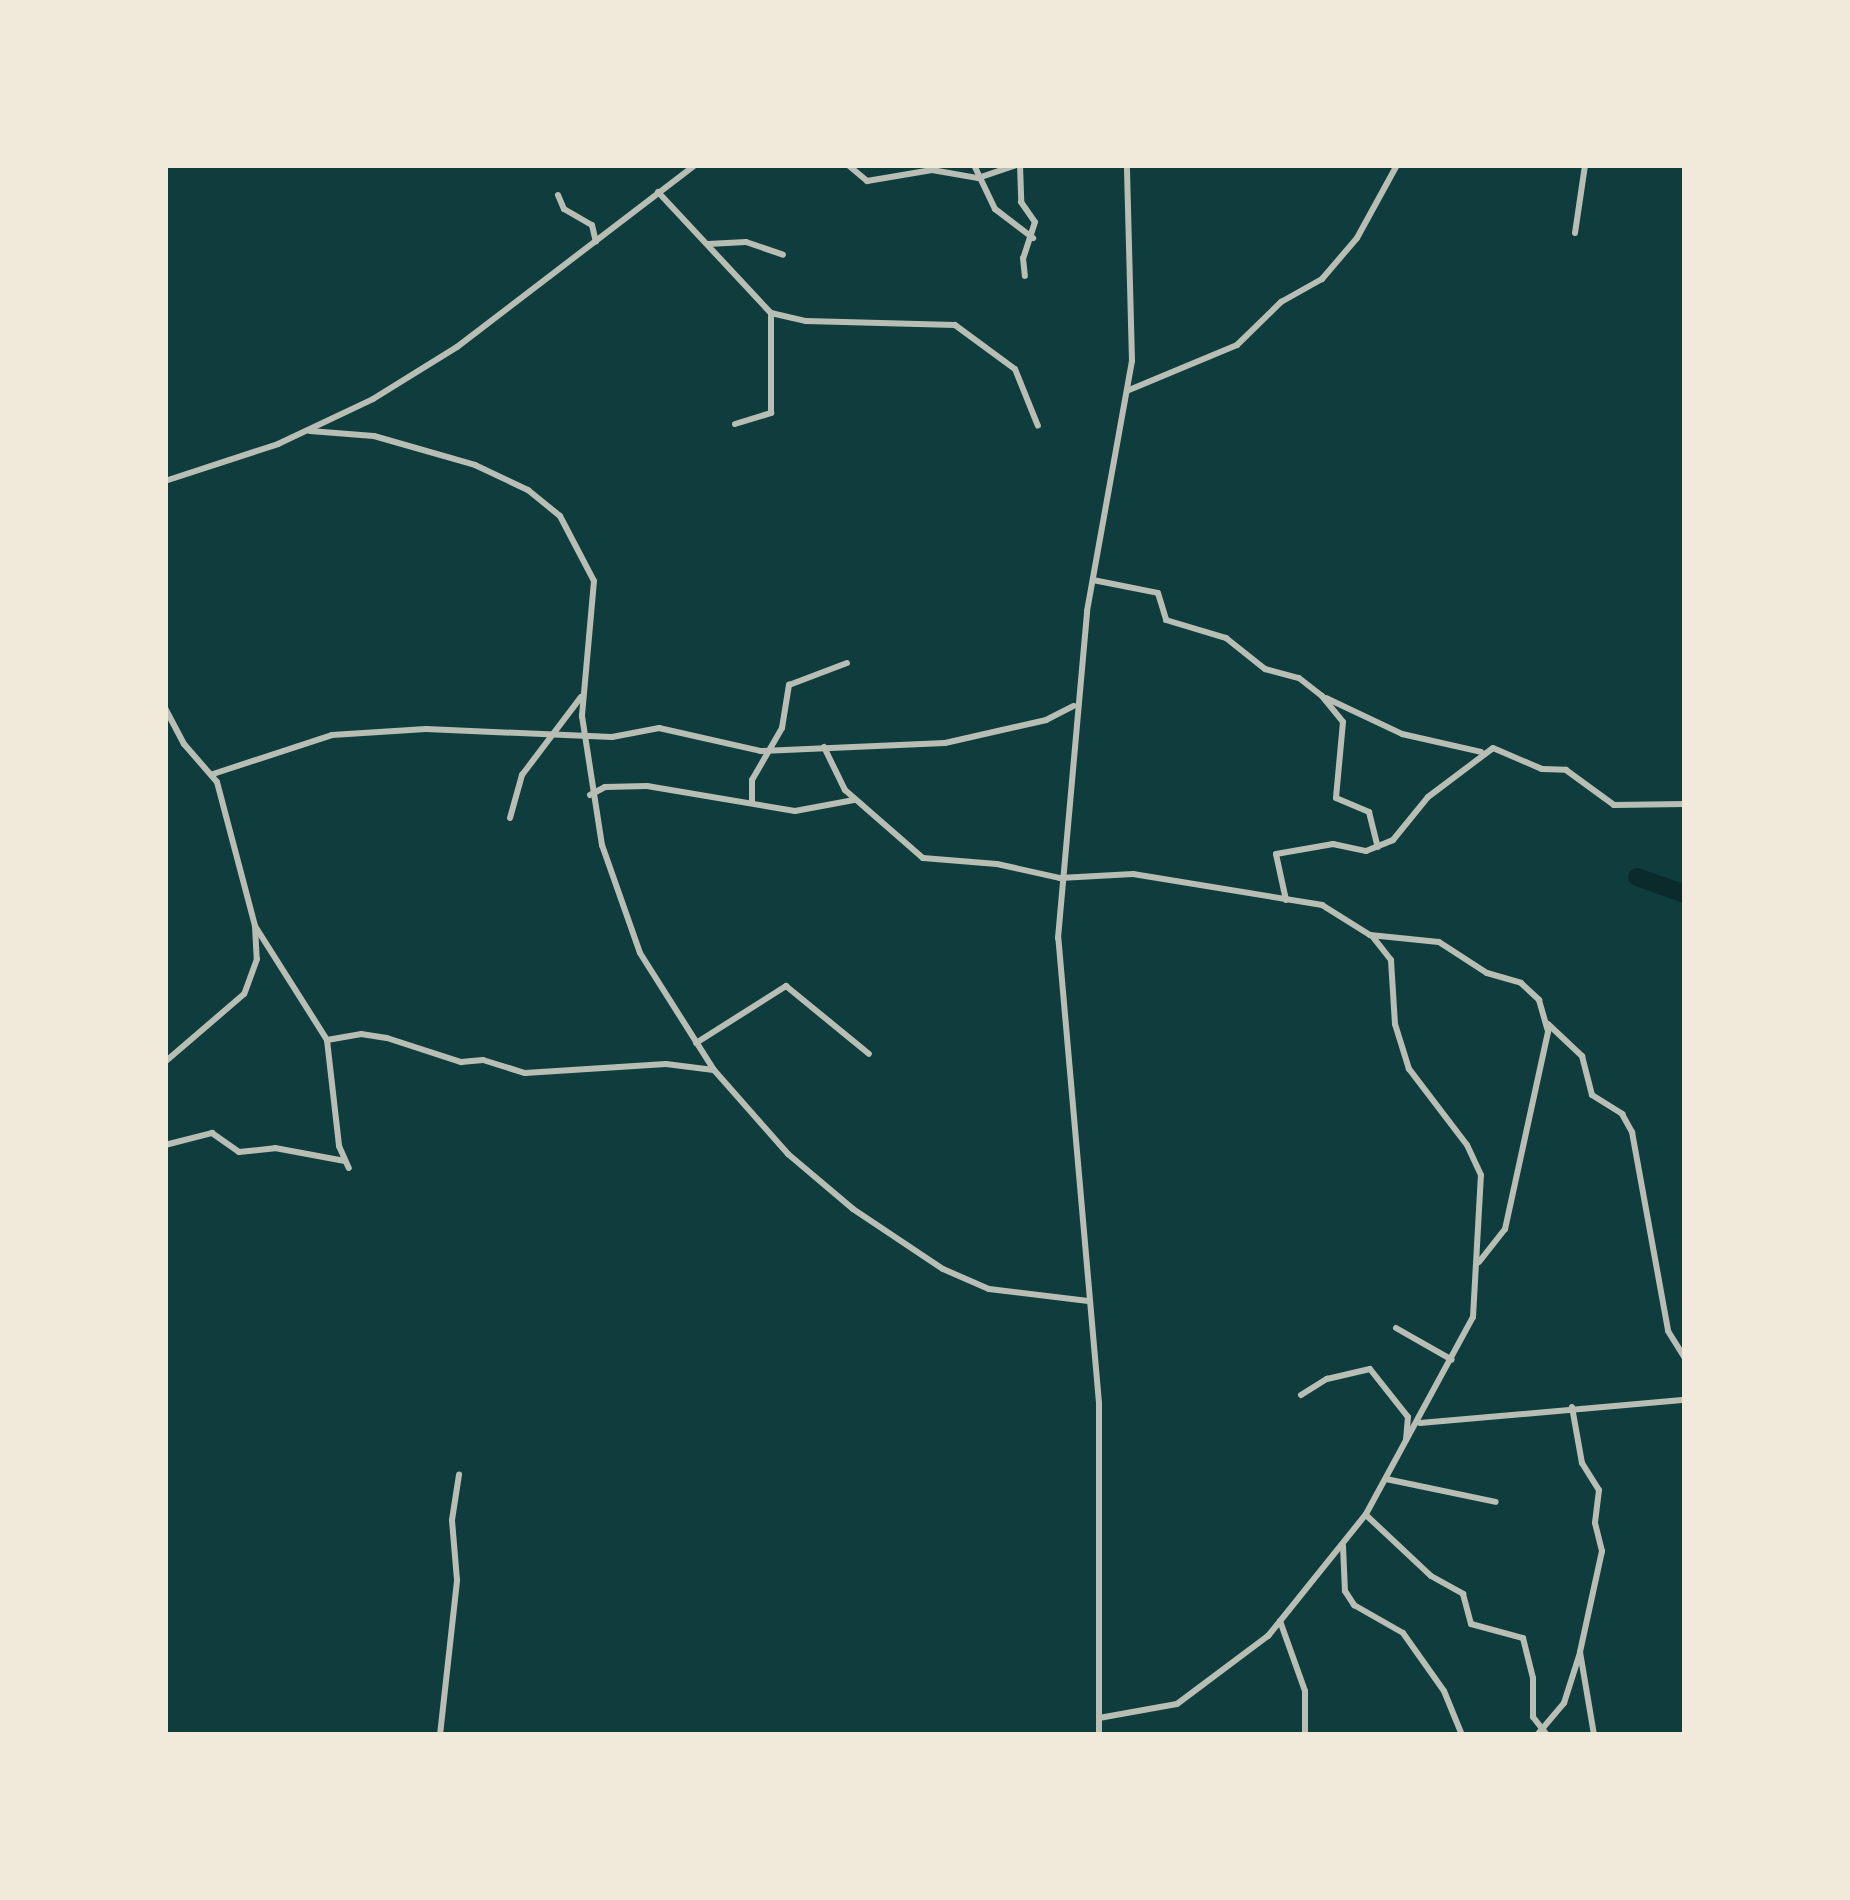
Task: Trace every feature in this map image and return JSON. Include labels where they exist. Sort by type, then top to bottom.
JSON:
[{"type":"street","points":[[165,481],[310,431],[458,347],[695,165]]},
{"type":"street","points":[[848,165],[867,181],[932,170],[978,178],[1018,165],[1033,238],[1023,258],[1025,276]]},
{"type":"street","points":[[974,165],[995,210],[1033,238]]},
{"type":"street","points":[[1038,165],[1056,165]]},
{"type":"street","points":[[1098,1735],[1102,1490],[1058,998],[1060,878],[1076,706],[1093,580],[1128,390],[1135,305],[1127,165]]},
{"type":"street","points":[[1128,390],[1238,345],[1281,302],[1322,279],[1357,238],[1397,165]]},
{"type":"street","points":[[1575,233],[1584,165]]},
{"type":"street","points":[[658,192],[770,314],[806,321],[955,325],[1015,370],[1038,426]]},
{"type":"street","points":[[558,195],[564,209],[592,225],[596,242]]},
{"type":"street","points":[[707,244],[746,242],[783,255]]},
{"type":"street","points":[[736,424],[771,413],[770,314]]},
{"type":"street","points":[[310,431],[374,436],[420,448],[510,479],[548,503],[594,581],[582,696],[590,795],[630,929],[714,1070],[788,1154],[853,1209],[943,1269],[988,1290],[1088,1301]]},
{"type":"street","points":[[1093,580],[1158,593],[1166,620],[1226,638],[1266,670],[1299,678],[1322,696],[1344,722],[1336,798],[1369,812],[1378,847]]},
{"type":"street","points":[[752,802],[752,780],[782,728],[788,685],[847,663]]},
{"type":"street","points":[[510,818],[522,775],[546,738],[582,696]]},
{"type":"street","points":[[1322,696],[1402,734],[1482,752],[1503,750],[1542,769],[1566,770],[1614,805],[1685,804]]},
{"type":"street","points":[[212,774],[332,734],[426,729],[546,738],[636,736],[659,728],[722,739],[750,752],[771,748],[945,743],[1046,720],[1076,706]]},
{"type":"street","points":[[165,708],[184,744],[212,774],[255,926],[327,1040],[347,1164],[275,1148],[239,1152],[212,1133],[165,1145]]},
{"type":"street","points":[[824,747],[854,800],[878,814],[913,854],[1060,878],[1132,874],[1330,908],[1370,935],[1391,960],[1395,1024],[1409,1068],[1467,1145],[1481,1175],[1473,1317],[1420,1423],[1366,1514],[1280,1621],[1177,1704],[1100,1718]]},
{"type":"street","points":[[1286,900],[1275,858],[1280,852],[1320,844],[1378,847],[1404,831],[1428,797],[1482,752]]},
{"type":"street","points":[[590,795],[605,787],[647,786],[795,812],[854,800]]},
{"type":"street","points":[[165,1062],[252,984],[255,926]]},
{"type":"street","points":[[1370,935],[1439,942],[1487,972],[1520,982],[1548,1024],[1582,1056],[1592,1094],[1622,1114],[1632,1132],[1666,1321],[1685,1358]]},
{"type":"street","points":[[696,1042],[786,986],[870,1054]]},
{"type":"street","points":[[1479,1262],[1505,1229],[1548,1024]]},
{"type":"street","points":[[327,1040],[361,1034],[525,1074],[666,1064],[714,1070]]},
{"type":"street","points":[[1396,1328],[1452,1360]]},
{"type":"street","points":[[1301,1395],[1327,1379],[1370,1369],[1408,1416]]},
{"type":"street","points":[[1404,1446],[1408,1416],[1431,1399]]},
{"type":"street","points":[[1420,1423],[1455,1425],[1572,1407],[1685,1400]]},
{"type":"street","points":[[1541,1733],[1564,1703],[1580,1652],[1602,1551],[1595,1523],[1599,1490],[1582,1463],[1572,1407]]},
{"type":"street","points":[[440,1735],[457,1580],[452,1520],[460,1475]]},
{"type":"street","points":[[1386,1479],[1496,1502]]},
{"type":"street","points":[[1366,1514],[1430,1576],[1463,1594],[1471,1624],[1523,1638],[1541,1733]]},
{"type":"street","points":[[1343,1544],[1345,1592],[1354,1605],[1402,1633],[1444,1691],[1462,1735]]},
{"type":"street","points":[[1280,1621],[1305,1691],[1305,1735]]},
{"type":"street","points":[[1580,1652],[1594,1735]]},
{"type":"waterway","points":[[1637,877],[1685,894]]}]
